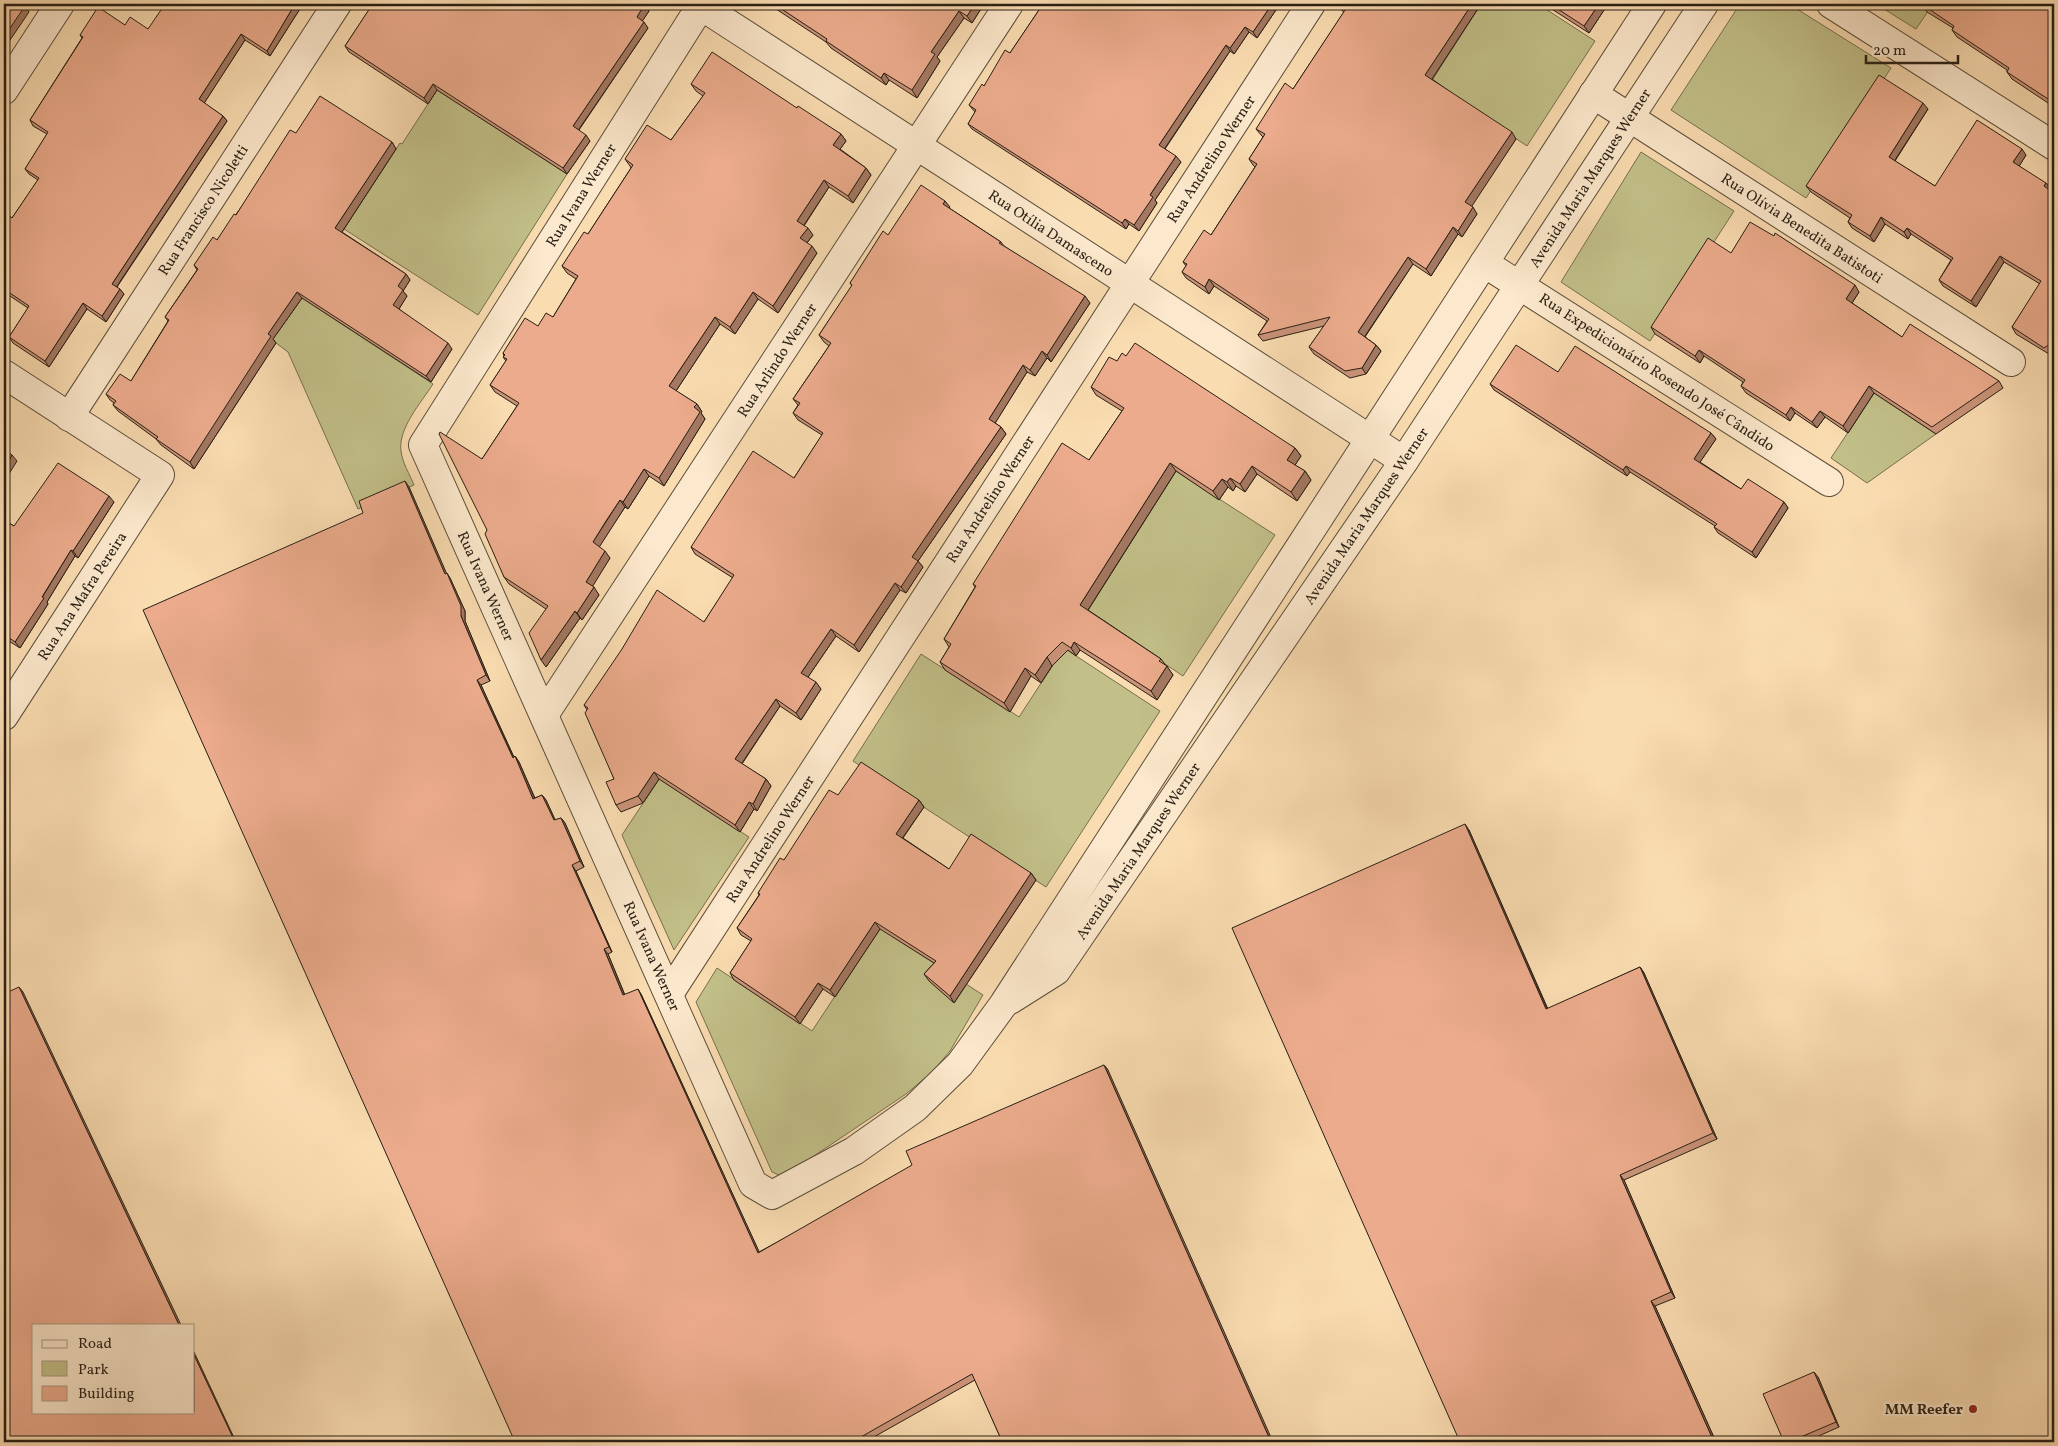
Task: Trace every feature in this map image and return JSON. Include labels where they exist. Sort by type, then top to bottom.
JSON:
[{"type":"street","points":[[4,90],[60,4]]},
{"type":"street","name":"Rua Francisco Nicoletti","points":[[69,416],[338,4]]},
{"type":"street","name":"Rua Otília Damasceno","points":[[700,4],[1404,461]]},
{"type":"street","name":"Rua Ivana Werner","points":[[700,4],[423,445],[753,1184],[772,1195]]},
{"type":"street","name":"Rua Arlindo Werner","points":[[544,715],[1009,4]]},
{"type":"street","name":"Rua Andrelino Werner","points":[[669,994],[1311,4]]},
{"type":"street","name":"Avenida Maria Marques Werner","points":[[772,1195],[854,1151],[915,1108],[960,1064],[1003,1005],[1652,4]]},
{"type":"street","name":"Avenida Maria Marques Werner","points":[[1003,1005],[1056,971],[1404,461],[1704,4]]},
{"type":"street","points":[[1831,4],[2054,146]]},
{"type":"street","name":"Rua Olívia Benedita Batistoti","points":[[1593,94],[2010,362]]},
{"type":"street","name":"Rua Expedicionário Rosendo José Cândido","points":[[1484,263],[1829,482]]},
{"type":"street","points":[[4,374],[69,416]]},
{"type":"street","name":"Rua Ana Mafra Pereira","points":[[4,716],[12,688],[160,475],[69,416]]},
{"type":"green space","points":[[1481,4],[1538,4],[1595,41],[1527,146],[1431,82]]},
{"type":"green space","points":[[1740,4],[1789,4],[1891,68],[1806,198],[1671,110]]},
{"type":"green space","points":[[1876,4],[1933,4],[1916,29]]},
{"type":"green space","points":[[437,90],[567,174],[478,315],[344,229]]},
{"type":"green space","points":[[1641,152],[1734,211],[1650,341],[1561,282]]},
{"type":"green space","points":[[302,298],[433,384],[411,416],[401,442],[403,460],[414,485],[358,509],[288,352],[272,340]]},
{"type":"green space","points":[[1874,393],[1936,434],[1867,483],[1831,458]]},
{"type":"green space","points":[[1176,471],[1275,535],[1183,676],[1087,612]]},
{"type":"green space","points":[[1064,648],[1160,711],[1046,887],[853,761],[921,654],[1019,717]]},
{"type":"green space","points":[[659,779],[749,837],[674,950],[622,835]]},
{"type":"green space","points":[[880,928],[983,995],[950,1051],[932,1072],[906,1094],[805,1162],[779,1175],[772,1172],[696,1002],[717,968],[812,1031]]},
{"type":"building","points":[[4,4],[22,4],[25,6],[4,37]]},
{"type":"building","points":[[165,4],[295,4],[267,51],[241,34],[199,99],[223,116],[112,284],[120,289],[102,316],[83,303],[45,361],[9,337],[29,306],[4,289],[4,212],[12,218],[39,178],[25,169],[48,132],[30,120],[83,37],[80,35],[98,7],[125,25],[130,17],[148,29]]},
{"type":"building","points":[[364,4],[642,4],[644,5],[637,17],[644,22],[573,126],[586,135],[563,168],[433,84],[424,98],[345,46],[370,8]]},
{"type":"building","points":[[774,4],[975,4],[967,16],[959,11],[931,52],[935,54],[912,90],[884,73],[881,78]]},
{"type":"building","points":[[1043,4],[1272,4],[1253,32],[1245,27],[1230,48],[1226,45],[1159,145],[1176,156],[1150,195],[1153,197],[1134,225],[1125,219],[1122,223],[968,124],[976,110],[969,105],[982,84],[984,86],[1005,50],[1010,53]]},
{"type":"building","points":[[1337,4],[1472,4],[1425,75],[1512,132],[1465,202],[1473,207],[1458,231],[1453,227],[1426,269],[1408,257],[1358,332],[1376,345],[1362,368],[1345,371],[1309,347],[1330,317],[1258,335],[1269,319],[1209,279],[1205,287],[1182,272],[1187,264],[1183,262],[1204,230],[1211,235],[1257,164],[1249,159],[1265,134],[1256,129],[1285,83],[1293,89],[1345,10]]},
{"type":"building","points":[[1550,4],[1599,4],[1584,26]]},
{"type":"building","points":[[1923,4],[2054,4],[2054,97],[2051,101],[2007,72],[2009,68],[1952,30],[1954,26]]},
{"type":"building","points":[[712,52],[797,108],[798,106],[841,134],[833,145],[866,168],[848,196],[824,180],[797,221],[808,228],[800,238],[812,246],[773,306],[753,292],[730,327],[715,317],[669,386],[697,404],[694,407],[700,412],[659,478],[644,469],[623,502],[620,500],[606,521],[593,542],[605,551],[586,582],[594,587],[577,613],[575,611],[541,660],[529,633],[548,606],[504,577],[485,534],[487,530],[439,434],[440,432],[482,459],[519,403],[490,385],[507,359],[503,357],[505,355],[503,353],[525,318],[538,326],[546,313],[553,317],[578,276],[562,266],[584,232],[588,234],[633,165],[625,159],[647,125],[671,140],[705,93],[691,84]]},
{"type":"building","points":[[1879,75],[1923,103],[1889,157],[1935,186],[1977,120],[2022,149],[2013,162],[2046,183],[2044,186],[2054,193],[2048,204],[2054,208],[2054,341],[2044,348],[2012,327],[2041,281],[2000,256],[1971,301],[1939,280],[1953,258],[1907,228],[1904,232],[1881,217],[1870,236],[1848,222],[1852,215],[1806,186]]},
{"type":"building","points":[[320,96],[392,142],[335,228],[406,274],[398,286],[403,290],[393,305],[448,343],[426,376],[297,292],[268,334],[271,336],[190,462],[156,439],[158,437],[113,405],[116,401],[106,394],[120,374],[131,381],[169,320],[165,317],[198,269],[194,265],[213,237],[217,240],[234,214],[236,215],[290,130],[296,133]]},
{"type":"building","points":[[921,185],[945,201],[943,204],[1001,242],[999,243],[1085,296],[1047,355],[1042,351],[1030,370],[1023,365],[989,419],[1001,427],[912,557],[918,561],[901,587],[895,583],[854,645],[831,629],[801,673],[816,682],[796,713],[776,699],[735,759],[766,779],[753,804],[749,802],[735,825],[654,772],[638,796],[616,805],[606,782],[614,779],[585,713],[588,708],[584,705],[622,649],[657,590],[704,622],[734,575],[691,547],[753,451],[794,478],[823,433],[793,413],[800,403],[793,399],[831,343],[819,335],[852,285],[850,283],[883,231],[888,235]]},
{"type":"building","points":[[1750,222],[1774,236],[1775,233],[1855,285],[1846,299],[1902,337],[1910,324],[1999,381],[1932,427],[1869,386],[1843,426],[1820,411],[1812,422],[1791,407],[1786,415],[1741,386],[1745,380],[1699,350],[1695,356],[1651,327],[1708,238],[1731,253]]},
{"type":"building","points":[[1135,343],[1295,448],[1287,460],[1305,471],[1291,492],[1252,466],[1240,484],[1230,478],[1227,482],[1222,479],[1213,491],[1170,463],[1080,605],[1161,659],[1159,661],[1167,666],[1151,691],[1074,642],[1071,648],[1062,642],[1047,657],[1035,675],[1025,668],[1004,703],[940,662],[951,644],[944,639],[976,586],[973,584],[1062,443],[1089,460],[1124,408],[1091,387],[1109,357],[1117,361],[1122,353],[1126,356]]},
{"type":"building","points":[[1516,345],[1558,372],[1575,346],[1711,433],[1694,459],[1741,489],[1748,479],[1784,502],[1752,552],[1714,527],[1717,524],[1649,480],[1626,466],[1623,470],[1490,384]]},
{"type":"building","points":[[4,449],[12,455],[4,469]]},
{"type":"building","points":[[58,463],[109,496],[73,551],[71,550],[42,597],[44,598],[15,642],[4,634],[4,520],[14,526]]},
{"type":"building","points":[[405,481],[445,574],[447,573],[461,606],[461,616],[486,675],[477,680],[513,758],[515,756],[533,799],[542,795],[554,820],[561,818],[580,861],[572,865],[609,947],[604,949],[623,995],[638,989],[758,1253],[912,1165],[906,1151],[1104,1065],[1271,1442],[995,1442],[1001,1439],[972,1374],[852,1442],[515,1442],[143,610],[363,513],[359,501]]},
{"type":"building","points":[[861,762],[919,800],[896,834],[949,869],[971,834],[1031,873],[950,996],[924,974],[936,961],[875,922],[830,990],[818,983],[795,1017],[730,973],[752,939],[737,928],[760,894],[758,893],[780,858],[784,860],[829,790],[838,795]]},
{"type":"building","points":[[1465,824],[1546,1009],[1640,967],[1713,1133],[1620,1175],[1671,1292],[1651,1301],[1714,1442],[1460,1442],[1232,928]]},
{"type":"building","points":[[19,987],[179,1324],[32,1324],[32,1414],[195,1414],[195,1357],[235,1442],[4,1442],[4,989],[6,993]]},
{"type":"building","points":[[1814,1372],[1836,1422],[1789,1442],[1784,1442],[1763,1394]]},
{"type":"place","name":"MM Reefer","points":[[1973,1409]]}]
